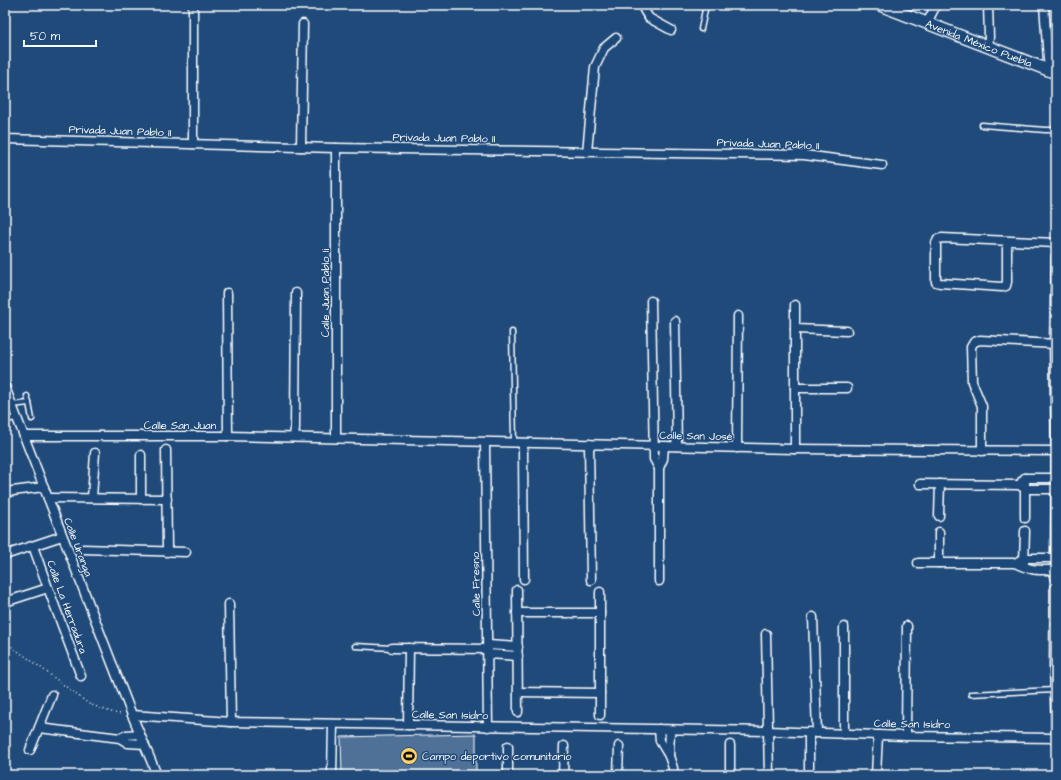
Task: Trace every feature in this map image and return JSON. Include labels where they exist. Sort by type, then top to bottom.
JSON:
[{"type":"main road","name":"Avenida México Puebla","points":[[880,5],[897,8],[927,23],[1053,72]]},
{"type":"street","points":[[193,144],[194,5]]},
{"type":"street","points":[[644,5],[644,10],[649,18],[671,30]]},
{"type":"street","points":[[927,23],[936,5]]},
{"type":"street","points":[[988,5],[988,47]]},
{"type":"street","points":[[1044,5],[1048,60],[1053,72]]},
{"type":"street","points":[[301,147],[303,24]]},
{"type":"street","points":[[587,152],[595,67],[604,48],[616,38]]},
{"type":"street","name":"Privada Juan Pablo II","points":[[5,139],[336,148],[804,155],[882,165]]},
{"type":"street","name":"Calle Juan Pablo Ii","points":[[336,148],[336,438]]},
{"type":"street","points":[[1007,241],[1006,286],[948,284],[936,282],[936,243],[938,239],[942,238],[1056,243]]},
{"type":"street","points":[[1056,256],[1056,729]]},
{"type":"street","points":[[226,293],[228,436]]},
{"type":"street","points":[[294,437],[296,293]]},
{"type":"street","points":[[651,301],[654,459],[659,468]]},
{"type":"street","points":[[795,305],[795,449]]},
{"type":"street","points":[[737,448],[738,316]]},
{"type":"street","points":[[675,321],[677,446]]},
{"type":"street","points":[[795,329],[846,331]]},
{"type":"street","points":[[982,450],[982,406],[972,382],[971,347],[974,342],[980,340],[1055,344]]},
{"type":"street","name":"Calle Uranga","points":[[5,387],[132,715],[157,775]]},
{"type":"street","points":[[795,388],[847,388]]},
{"type":"street","name":"Calle San Juan","points":[[25,436],[228,436],[336,438]]},
{"type":"street","name":"Calle San José","points":[[336,438],[737,448],[1056,451]]},
{"type":"street","name":"Calle Fresno","points":[[485,442],[488,727]]},
{"type":"street","points":[[523,443],[524,579]]},
{"type":"street","points":[[588,444],[590,580]]},
{"type":"street","points":[[659,581],[659,468],[663,459],[664,446]]},
{"type":"street","points":[[166,450],[167,552]]},
{"type":"street","points":[[92,498],[95,453]]},
{"type":"street","points":[[141,455],[141,499]]},
{"type":"street","points":[[1025,518],[1022,487],[1025,478],[1056,478]]},
{"type":"street","points":[[920,484],[1056,489]]},
{"type":"street","points":[[939,516],[940,484]]},
{"type":"street","points":[[5,492],[44,487]]},
{"type":"street","points":[[48,498],[167,499]]},
{"type":"street","points":[[1024,568],[1025,531]]},
{"type":"street","points":[[939,532],[939,563]]},
{"type":"street","points":[[5,555],[62,536]]},
{"type":"street","name":"Calle La Herradura","points":[[33,546],[81,676]]},
{"type":"street","points":[[83,549],[186,552]]},
{"type":"street","points":[[918,563],[1015,563],[1024,558],[1055,558]]},
{"type":"street","points":[[1015,563],[1024,568],[1055,570]]},
{"type":"street","points":[[5,602],[48,588]]},
{"type":"street","points":[[517,590],[518,712]]},
{"type":"street","points":[[600,592],[600,715]]},
{"type":"street","points":[[229,604],[231,722]]},
{"type":"street","points":[[517,613],[600,614]]},
{"type":"street","points":[[809,775],[813,733],[813,617]]},
{"type":"street","points":[[906,736],[907,626]]},
{"type":"street","points":[[844,627],[844,734]]},
{"type":"street","points":[[766,634],[769,775]]},
{"type":"street","points":[[392,648],[488,650],[518,647]]},
{"type":"street","points":[[408,725],[409,648]]},
{"type":"street","points":[[488,650],[518,656]]},
{"type":"street","points":[[518,692],[600,693]]},
{"type":"street","points":[[30,750],[52,695]]},
{"type":"street","name":"Calle San Isidro","points":[[132,715],[231,722],[768,731],[906,736],[1056,738]]},
{"type":"street","points":[[332,724],[332,775]]},
{"type":"street","points":[[39,728],[120,738],[128,743],[144,744]]},
{"type":"street","points":[[660,729],[660,741],[669,756],[673,768],[673,775]]},
{"type":"street","points":[[669,756],[670,730]]},
{"type":"street","points":[[120,738],[126,735],[140,734]]},
{"type":"street","points":[[876,775],[878,735]]},
{"type":"street","points":[[730,745],[730,775]]},
{"type":"street","points":[[508,746],[508,775]]},
{"type":"street","points":[[563,775],[564,746]]},
{"type":"street","points":[[618,775],[619,746]]},
{"type":"lane","points":[[701,29],[706,5]]},
{"type":"lane","points":[[982,125],[1056,130]]},
{"type":"lane","points":[[512,332],[514,442]]},
{"type":"lane","points":[[28,396],[32,419]]},
{"type":"lane","points":[[12,405],[29,403]]},
{"type":"lane","points":[[5,420],[17,418]]},
{"type":"lane","points":[[355,646],[392,648]]},
{"type":"lane","points":[[971,694],[1055,690]]},
{"type":"path","points":[[5,642],[90,704],[114,713],[132,715]]},
{"type":"building","name":"Campo deportivo comunitario","points":[[476,734],[476,775],[342,775],[341,737]]},
{"type":"place","name":"Campo deportivo comunitario","points":[[409,756]]}]
